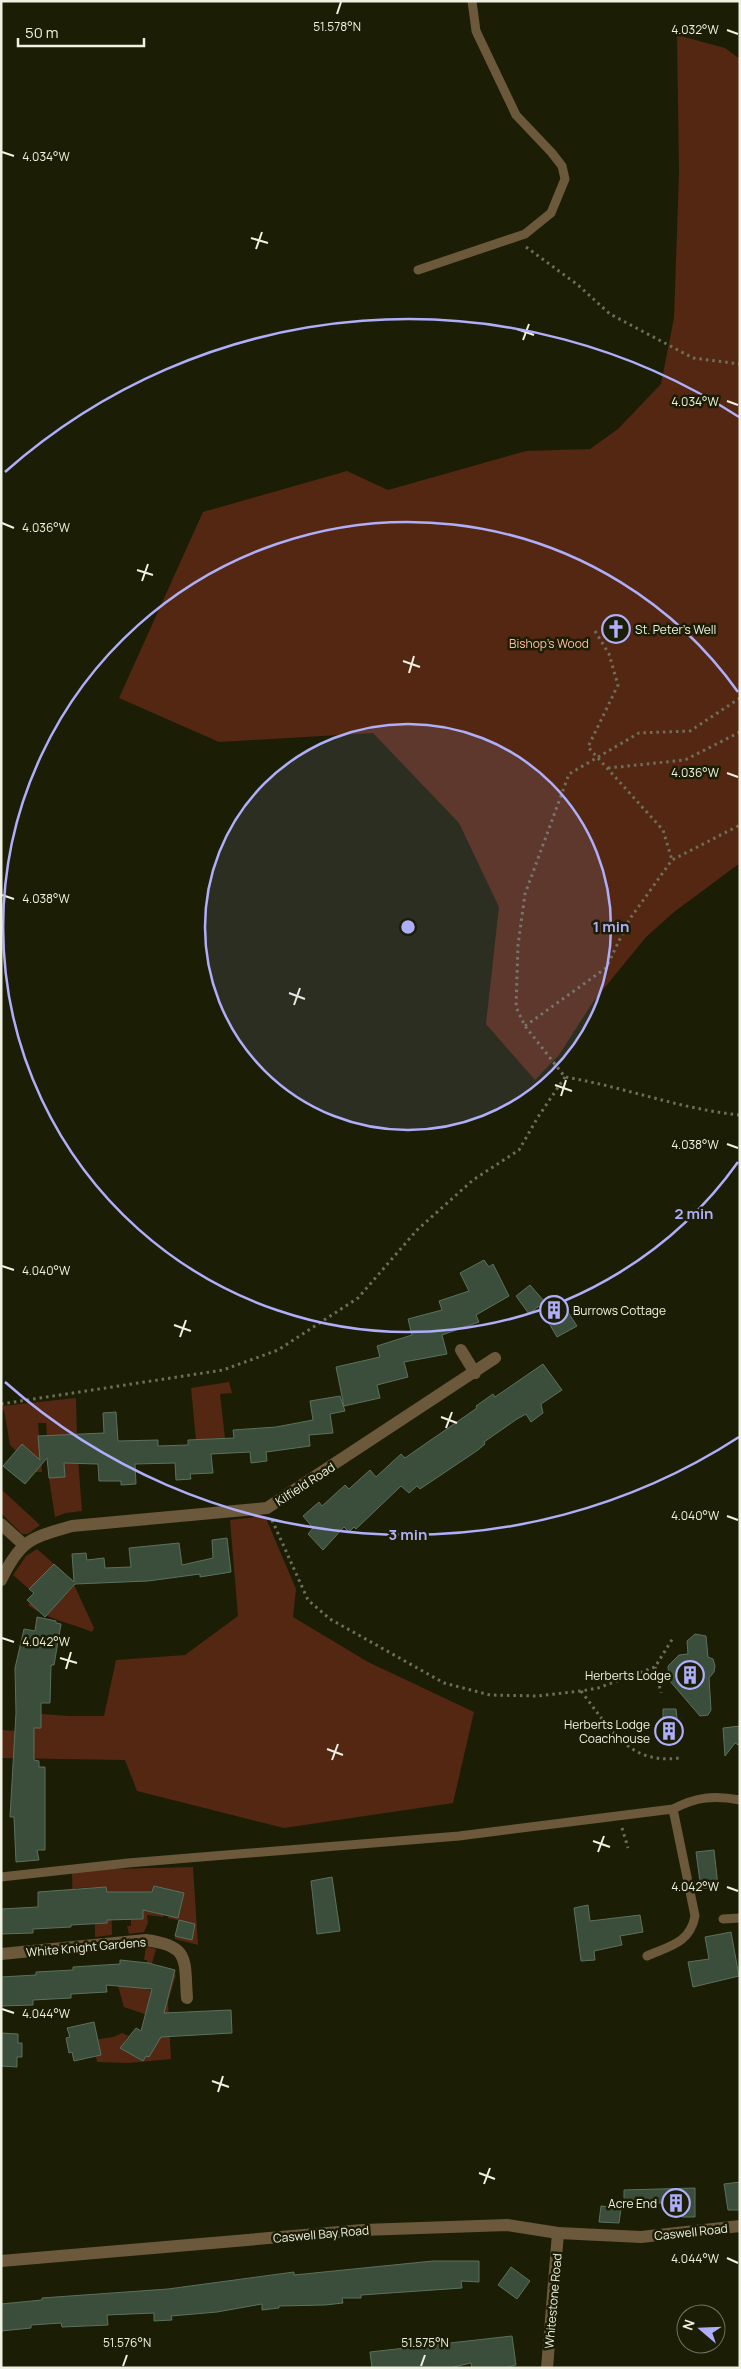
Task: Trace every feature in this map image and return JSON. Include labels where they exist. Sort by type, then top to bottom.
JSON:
[{"type":"street","points":[[461,1350],[475,1373]]},
{"type":"street","name":"Kilfield Road","points":[[23,1544],[44,1534],[72,1526],[267,1508],[475,1373],[495,1358]]},
{"type":"street","points":[[1,1524],[23,1544],[1,1580]]},
{"type":"street","name":"White Knight Gardens","points":[[1,1954],[146,1940],[160,1942],[179,1950],[184,1958],[187,1998]]},
{"type":"street","name":"Caswell Bay Road","points":[[1,2261],[363,2230],[507,2225],[558,2234],[641,2237]]},
{"type":"street","name":"Caswell Road","points":[[641,2237],[740,2226]]},
{"type":"street","name":"Whitestone Road","points":[[547,2368],[558,2234]]},
{"type":"lane","points":[[418,270],[525,234],[550,213],[565,179],[562,166],[516,114],[476,30],[472,1]]},
{"type":"lane","points":[[1,1877],[128,1863],[459,1836],[673,1809],[691,1800],[714,1797],[740,1800]]},
{"type":"lane","points":[[647,1956],[683,1939],[690,1932],[695,1916],[673,1809]]},
{"type":"lane","points":[[723,1919],[740,1918]]},
{"type":"path","points":[[512,238],[560,270],[610,314],[693,358],[740,364]]},
{"type":"path","points":[[595,631],[609,654],[618,685],[588,747],[663,830],[672,860]]},
{"type":"path","points":[[740,698],[690,732],[639,733],[569,774],[525,894],[518,946],[516,1007],[525,1026],[565,1077],[602,1083],[658,1101],[704,1112],[740,1115]]},
{"type":"path","points":[[608,768],[684,760],[740,732]]},
{"type":"path","points":[[525,1026],[606,968],[628,920],[672,860],[740,825]]},
{"type":"path","points":[[1,1404],[223,1370],[278,1350],[358,1298],[417,1230],[473,1180],[519,1150],[538,1117],[565,1077]]},
{"type":"path","points":[[267,1508],[308,1600],[330,1619],[444,1682],[490,1695],[538,1696],[598,1688],[655,1667],[673,1638]]},
{"type":"path","points":[[655,1667],[661,1693]]},
{"type":"path","points":[[581,1691],[622,1744],[641,1755],[662,1761],[679,1758]]},
{"type":"path","points":[[619,1815],[628,1848]]},
{"type":"green space","name":"Bishop's Wood","points":[[677,35],[725,48],[740,59],[740,863],[674,912],[646,937],[593,1002],[559,1055],[535,1080],[486,1024],[499,907],[459,823],[373,733],[219,742],[119,698],[203,512],[347,471],[388,490],[526,451],[590,449],[618,429],[661,384],[674,318],[679,174]]},
{"type":"green space","points":[[229,1382],[232,1393],[220,1394],[225,1438],[196,1440],[191,1388]]},
{"type":"green space","points":[[76,1398],[77,1435],[47,1436],[46,1423],[38,1423],[42,1472],[35,1472],[38,1469],[27,1460],[22,1445],[16,1451],[10,1445],[4,1410],[1,1411],[1,1406]]},
{"type":"green space","points":[[68,1458],[78,1458],[82,1511],[66,1513],[55,1517],[49,1478],[65,1477],[64,1464]]},
{"type":"green space","points":[[1,1489],[40,1525],[28,1534],[22,1534],[1,1513]]},
{"type":"green space","points":[[265,1516],[296,1589],[293,1617],[368,1662],[474,1712],[453,1803],[284,1828],[137,1791],[125,1760],[1,1758],[1,1730],[15,1731],[15,1756],[34,1757],[34,1728],[41,1728],[41,1714],[104,1716],[116,1660],[185,1655],[238,1616],[230,1520]]},
{"type":"green space","points":[[37,1549],[54,1564],[29,1589],[13,1575],[26,1556]]},
{"type":"green space","points":[[70,1576],[94,1628],[92,1632],[41,1613],[61,1600],[73,1587]]},
{"type":"green space","points":[[30,1603],[41,1613],[35,1610],[28,1605]]},
{"type":"green space","points":[[193,1867],[198,1945],[175,1939],[175,1936],[192,1940],[195,1924],[168,1918],[170,1910],[180,1912],[184,1893],[154,1887],[148,1911],[160,1914],[162,1909],[166,1909],[163,1917],[147,1915],[148,1923],[144,1932],[129,1934],[127,1926],[131,1926],[131,1920],[143,1919],[143,1892],[111,1892],[112,1935],[95,1937],[95,1923],[107,1923],[106,1887],[75,1888],[76,1916],[73,1917],[72,1873],[110,1869]]},
{"type":"green space","points":[[146,1946],[156,1949],[145,1989],[168,1995],[174,1974],[176,1975],[168,2002],[171,2059],[128,2063],[97,2062],[96,2056],[101,2055],[98,2042],[93,2043],[93,2040],[113,2037],[122,2033],[131,2037],[127,2037],[122,2046],[142,2061],[146,2056],[149,2057],[154,2048],[155,2039],[141,2031],[141,2028],[158,2033],[162,2020],[124,2007],[118,1986],[141,1988],[147,1963],[147,1960],[144,1960]]},
{"type":"building","points":[[484,1260],[489,1267],[493,1264],[509,1296],[476,1315],[479,1322],[442,1335],[447,1354],[404,1362],[408,1377],[377,1385],[380,1398],[344,1406],[336,1367],[380,1357],[377,1346],[412,1335],[408,1319],[442,1310],[439,1301],[469,1291],[460,1273]]},
{"type":"building","name":"Burrows Cottage","points":[[530,1285],[544,1301],[540,1304],[557,1295],[577,1326],[557,1337],[539,1306],[529,1314],[516,1296]]},
{"type":"building","points":[[543,1364],[562,1390],[541,1404],[543,1413],[531,1422],[526,1414],[517,1419],[484,1442],[485,1444],[478,1450],[420,1489],[417,1486],[409,1493],[401,1486],[356,1529],[354,1527],[349,1532],[344,1527],[323,1550],[308,1534],[313,1528],[303,1516],[319,1502],[322,1506],[345,1485],[349,1489],[370,1470],[376,1477],[401,1454],[405,1458],[477,1408],[476,1406],[493,1394],[495,1397]]},
{"type":"building","points":[[340,1396],[345,1411],[330,1414],[333,1433],[309,1435],[310,1446],[266,1452],[267,1461],[251,1463],[250,1452],[211,1454],[213,1473],[190,1474],[191,1479],[176,1480],[175,1463],[135,1464],[136,1484],[121,1485],[121,1481],[99,1481],[98,1464],[64,1463],[65,1477],[49,1478],[47,1458],[25,1484],[3,1466],[22,1444],[40,1460],[38,1436],[104,1433],[103,1413],[116,1412],[118,1441],[158,1440],[158,1446],[188,1445],[188,1440],[234,1438],[233,1430],[276,1427],[313,1420],[310,1401]]},
{"type":"building","points":[[227,1538],[231,1572],[200,1577],[200,1574],[148,1581],[75,1584],[45,1617],[27,1600],[34,1593],[29,1589],[54,1564],[74,1582],[72,1554],[86,1553],[87,1560],[104,1558],[105,1568],[131,1567],[129,1548],[179,1543],[182,1565],[213,1558],[212,1540]]},
{"type":"building","points":[[37,1617],[61,1624],[54,1665],[51,1665],[50,1703],[41,1703],[41,1728],[34,1728],[34,1760],[39,1761],[39,1767],[45,1767],[45,1850],[37,1850],[39,1860],[16,1862],[14,1817],[10,1817],[16,1713],[15,1668],[24,1629],[35,1631]]},
{"type":"building","name":"Herberts Lodge","points":[[695,1634],[706,1636],[708,1657],[713,1659],[715,1666],[714,1672],[709,1678],[711,1710],[708,1715],[700,1716],[669,1680],[668,1666],[679,1655],[688,1654],[687,1641]]},
{"type":"building","name":"Herberts Lodge Coachhouse","points":[[663,1709],[676,1709],[679,1738],[660,1739],[659,1724],[663,1724]]},
{"type":"building","points":[[740,1726],[740,1746],[735,1743],[725,1756],[723,1728]]},
{"type":"building","points":[[714,1850],[718,1886],[701,1889],[696,1852]]},
{"type":"building","points":[[332,1877],[340,1931],[317,1934],[311,1881]]},
{"type":"building","points":[[154,1886],[184,1893],[178,1918],[143,1910],[143,1919],[107,1920],[107,1923],[33,1929],[33,1933],[1,1934],[1,1909],[38,1907],[38,1892],[106,1887],[107,1892],[152,1892]]},
{"type":"building","points":[[588,1905],[590,1921],[640,1915],[643,1932],[620,1936],[622,1945],[594,1951],[595,1960],[581,1961],[574,1908]]},
{"type":"building","points":[[179,1920],[195,1924],[192,1940],[175,1936]]},
{"type":"building","points":[[731,1932],[739,1976],[693,1987],[688,1962],[709,1959],[705,1937]]},
{"type":"building","points":[[120,1960],[148,1963],[175,1970],[164,2013],[231,2010],[232,2033],[161,2037],[149,2057],[146,2056],[143,2061],[120,2048],[136,2028],[141,2031],[152,1989],[106,1985],[107,1992],[71,1994],[71,1998],[33,2000],[33,2005],[1,2006],[1,1977],[36,1975],[36,1972],[73,1970],[73,1967],[120,1964]]},
{"type":"building","points":[[94,2022],[101,2055],[74,2061],[72,2052],[69,2053],[66,2038],[70,2037],[67,2028]]},
{"type":"building","points":[[1,2033],[18,2034],[18,2043],[22,2043],[22,2057],[17,2057],[17,2067],[1,2066]]},
{"type":"building","points":[[740,2182],[740,2210],[728,2210],[724,2184]]},
{"type":"building","name":"Acre End","points":[[695,2188],[695,2217],[682,2217],[681,2211],[665,2211],[664,2203],[624,2202],[624,2190]]},
{"type":"building","points":[[601,2206],[621,2208],[619,2223],[599,2222]]},
{"type":"building","points":[[433,2261],[479,2261],[479,2282],[461,2281],[462,2288],[361,2295],[361,2298],[342,2298],[343,2303],[325,2305],[279,2306],[279,2308],[262,2310],[262,2304],[217,2312],[171,2316],[172,2320],[154,2321],[154,2313],[107,2315],[108,2325],[62,2327],[61,2323],[31,2325],[31,2328],[1,2331],[1,2304],[42,2300],[42,2298],[168,2289],[294,2272],[294,2275]]},
{"type":"building","points":[[511,2267],[530,2281],[517,2299],[498,2285]]},
{"type":"building","points":[[512,2336],[516,2365],[505,2368],[472,2368],[471,2363],[449,2368],[372,2368],[370,2352]]},
{"type":"place","name":"St. Peter's Well","points":[[616,629]]},
{"type":"place","name":"Burrows Cottage","points":[[554,1310]]},
{"type":"place","name":"Herberts Lodge","points":[[690,1675]]},
{"type":"place","name":"Herberts Lodge Coachhouse","points":[[669,1731]]},
{"type":"place","name":"Acre End","points":[[676,2203]]}]
